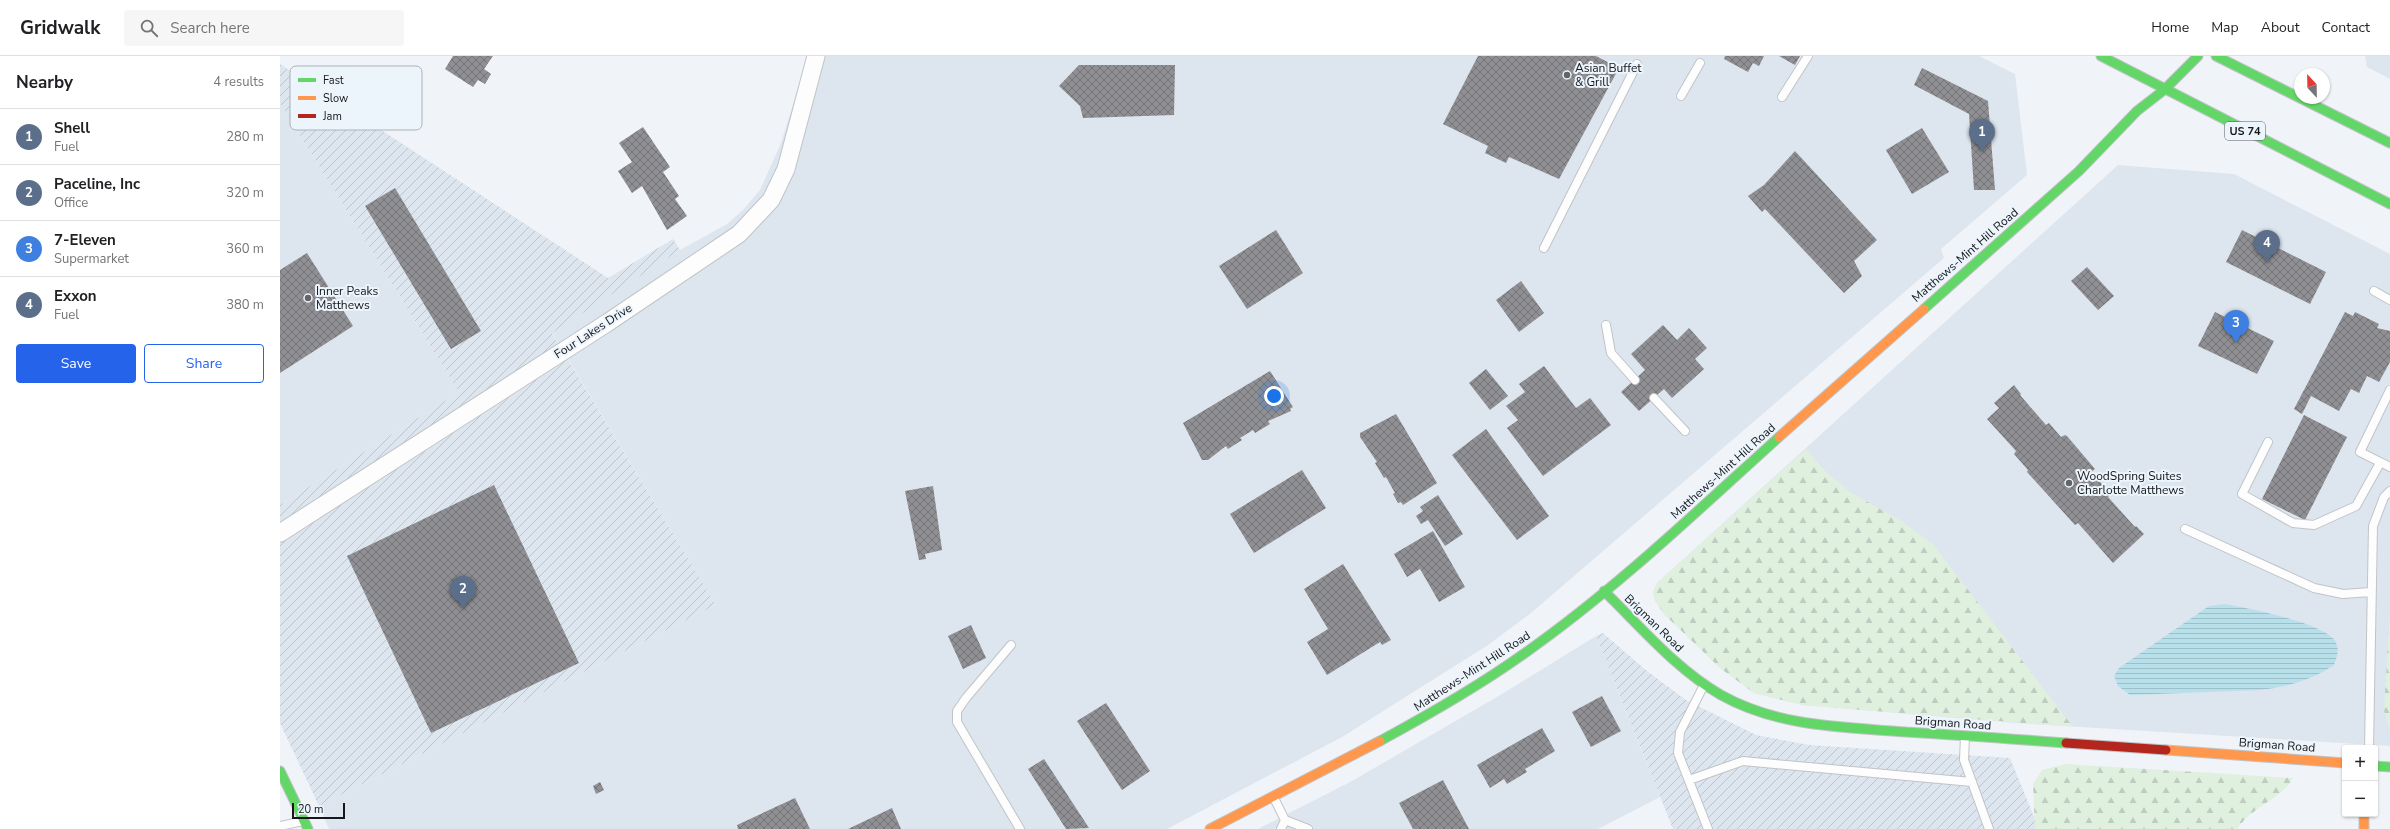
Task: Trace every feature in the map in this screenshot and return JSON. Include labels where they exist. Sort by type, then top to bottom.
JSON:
[{"type":"main road","name":"US 74","points":[[2101,56],[2164,90],[2390,204]]},
{"type":"main road","name":"Matthews-Mint Hill Road","points":[[1210,829],[1422,719],[1480,683],[1552,633],[1604,591],[2079,171],[2137,112],[2164,90],[2198,56]]},
{"type":"main road","points":[[2216,56],[2294,95]]},
{"type":"main road","points":[[2312,104],[2390,143]]},
{"type":"main road","name":"Brigman Road","points":[[1604,591],[1704,684],[1739,705],[1789,721],[1842,727],[2342,763]]},
{"type":"main road","points":[[2378,766],[2390,767]]},
{"type":"main road","points":[[280,771],[306,825]]},
{"type":"main road","points":[[2364,817],[2364,829]]},
{"type":"street","name":"Four Lakes Drive","points":[[280,533],[607,323],[739,234],[771,200],[786,169],[816,56]]},
{"type":"lane","points":[[1782,97],[1808,56]]},
{"type":"lane","points":[[1681,96],[1700,63]]},
{"type":"lane","points":[[1544,248],[1637,64]]},
{"type":"lane","points":[[2374,291],[2390,300]]},
{"type":"lane","points":[[1606,325],[1611,353],[1635,380]]},
{"type":"lane","points":[[2390,390],[2360,452],[2390,467]]},
{"type":"lane","points":[[1654,398],[1685,431]]},
{"type":"lane","points":[[2268,442],[2242,494],[2293,523],[2314,525],[2356,506],[2380,463]]},
{"type":"lane","points":[[2369,745],[2373,526],[2384,497],[2390,491]]},
{"type":"lane","points":[[2185,529],[2314,588],[2336,593],[2371,592]]},
{"type":"lane","points":[[1012,646],[966,698],[957,711],[957,722],[1020,829]]},
{"type":"lane","points":[[1704,684],[1680,732],[1678,753],[1708,829]]},
{"type":"lane","points":[[1965,736],[1964,760],[1989,829]]},
{"type":"lane","points":[[1689,780],[1743,760],[1972,782]]},
{"type":"lane","points":[[1274,797],[1284,820],[1281,829]]},
{"type":"lane","points":[[1284,820],[1308,829]]},
{"type":"lane","points":[[280,826],[306,825]]},
{"type":"shaded area","points":[[808,56],[1979,56],[2015,74],[2027,175],[1941,249],[1944,258],[1531,613],[1488,645],[1342,737],[1167,829],[329,829],[319,806],[716,605],[552,332],[680,250],[727,224],[743,210],[760,190],[781,143]]},
{"type":"shaded area","points":[[2365,56],[2390,56],[2390,79],[2367,67]]},
{"type":"shaded area","points":[[280,64],[290,71],[290,119],[280,103]]},
{"type":"shaded area","points":[[280,103],[290,119],[290,130],[297,130],[459,392],[280,505]]},
{"type":"shaded area","points":[[297,130],[381,130],[608,278],[673,239],[680,250],[552,333],[716,605],[319,806],[280,723],[280,505],[459,392]]},
{"type":"shaded area","points":[[2118,165],[2234,174],[2390,254],[2390,746],[2016,723],[1802,705],[1754,693],[1720,668],[1665,615],[1655,601],[1653,592],[1657,583]]},
{"type":"shaded area","points":[[1603,633],[1647,671],[1686,700],[1756,735],[1809,745],[2010,758],[2039,829],[1673,829],[1596,636]]},
{"type":"shaded area","points":[[1596,636],[1660,797],[1598,829],[1258,829],[1352,781],[1502,694]]},
{"type":"green space","points":[[1806,449],[1826,472],[1850,492],[1903,522],[1933,544],[2073,727],[1802,705],[1754,693],[1720,668],[1665,615],[1655,601],[1653,592],[1657,583]]},
{"type":"green space","points":[[2390,612],[2390,731],[2384,710]]},
{"type":"green space","points":[[2065,764],[2293,778],[2282,791],[2251,814],[2237,829],[2035,829],[2033,784],[2042,770]]},
{"type":"water","points":[[2225,604],[2284,617],[2301,622],[2328,634],[2335,641],[2337,647],[2338,653],[2334,665],[2308,679],[2280,687],[2260,690],[2130,695],[2118,686],[2114,676],[2119,668],[2209,606]]},
{"type":"building","points":[[453,56],[493,56],[484,69],[491,74],[485,84],[478,80],[473,87],[445,69]]},
{"type":"building","points":[[1478,56],[1596,56],[1619,68],[1559,179],[1509,157],[1506,163],[1485,153],[1488,146],[1443,124]]},
{"type":"building","points":[[1725,56],[1764,56],[1759,66],[1753,63],[1748,72],[1724,59]]},
{"type":"building","points":[[1779,56],[1800,56],[1795,65]]},
{"type":"building","points":[[1079,65],[1175,65],[1174,115],[1083,118],[1080,106],[1059,86]]},
{"type":"building","points":[[1922,68],[1988,101],[1995,190],[1974,190],[1969,114],[1914,85]]},
{"type":"building","points":[[643,127],[670,167],[663,172],[679,196],[675,199],[687,216],[667,230],[642,186],[632,193],[618,171],[632,162],[619,143]]},
{"type":"building","points":[[1922,128],[1949,172],[1912,194],[1886,150]]},
{"type":"building","points":[[1795,151],[1877,240],[1854,261],[1862,276],[1844,293],[1765,209],[1762,212],[1748,196],[1764,185]]},
{"type":"building","points":[[395,188],[481,331],[451,349],[365,206]]},
{"type":"building","points":[[1276,230],[1303,273],[1247,309],[1219,266]]},
{"type":"building","points":[[2242,230],[2326,272],[2310,304],[2226,262]]},
{"type":"building","name":"Inner Peaks Matthews","points":[[307,253],[353,326],[280,373],[280,270]]},
{"type":"building","points":[[2087,267],[2114,296],[2098,310],[2071,281]]},
{"type":"building","points":[[1521,281],[1544,313],[1519,332],[1496,300]]},
{"type":"building","points":[[2215,312],[2274,341],[2257,374],[2198,346]]},
{"type":"building","points":[[2345,312],[2353,316],[2355,312],[2379,324],[2377,328],[2390,331],[2390,362],[2379,382],[2367,376],[2359,393],[2351,389],[2339,411],[2311,396],[2302,414],[2294,409]]},
{"type":"building","points":[[1663,325],[1677,340],[1689,328],[1707,348],[1695,359],[1704,369],[1672,398],[1664,389],[1639,411],[1621,392],[1645,370],[1631,354]]},
{"type":"building","points":[[1544,366],[1576,408],[1590,398],[1611,425],[1543,476],[1507,428],[1518,420],[1506,406],[1525,392],[1519,384]]},
{"type":"building","points":[[1486,369],[1508,396],[1490,410],[1469,383]]},
{"type":"building","points":[[1270,371],[1293,407],[1290,409],[1291,411],[1268,421],[1270,424],[1255,433],[1253,430],[1240,438],[1242,440],[1228,449],[1226,446],[1208,460],[1202,460],[1183,423]]},
{"type":"building","name":"WoodSpring Suites Charlotte Matthews","points":[[2014,385],[2021,394],[2020,395],[2046,425],[2049,423],[2061,437],[2065,435],[2067,436],[2095,469],[2091,472],[2111,494],[2108,497],[2135,527],[2136,526],[2144,534],[2113,563],[2078,523],[2075,525],[2027,472],[2028,470],[2014,454],[2016,451],[1987,419],[1999,408],[1994,403]]},
{"type":"building","points":[[1396,414],[1437,483],[1403,505],[1401,502],[1398,503],[1393,494],[1395,493],[1386,477],[1384,478],[1375,463],[1377,462],[1360,437],[1360,433]]},
{"type":"building","points":[[2304,415],[2347,437],[2305,520],[2262,499]]},
{"type":"building","points":[[1486,429],[1549,516],[1517,540],[1452,455]]},
{"type":"building","points":[[1302,470],[1326,508],[1254,553],[1230,514]]},
{"type":"building","points":[[494,485],[579,663],[431,733],[347,556]]},
{"type":"building","points":[[933,486],[942,550],[925,554],[926,559],[919,560],[905,491]]},
{"type":"building","points":[[1438,495],[1463,534],[1445,546],[1428,520],[1421,524],[1416,516],[1423,511],[1420,507]]},
{"type":"building","points":[[1433,531],[1465,587],[1439,602],[1420,569],[1407,577],[1394,554]]},
{"type":"building","points":[[1343,564],[1391,640],[1382,645],[1380,642],[1327,675],[1307,642],[1328,629],[1304,589]]},
{"type":"building","points":[[971,625],[986,658],[963,669],[948,636]]},
{"type":"building","points":[[1602,696],[1621,731],[1591,747],[1572,712]]},
{"type":"building","points":[[1106,703],[1150,771],[1122,790],[1077,721]]},
{"type":"building","points":[[1542,728],[1555,751],[1525,769],[1527,772],[1507,784],[1504,779],[1490,788],[1477,765]]},
{"type":"building","points":[[1044,759],[1089,828],[1066,829],[1028,769]]},
{"type":"building","points":[[1443,780],[1469,829],[1413,829],[1399,803]]},
{"type":"building","points":[[600,782],[604,790],[596,794],[593,786]]},
{"type":"building","points":[[795,798],[810,829],[738,829],[737,825]]},
{"type":"building","points":[[892,808],[901,829],[848,829]]},
{"type":"traffic: fast","points":[[2101,56],[2390,204]]},
{"type":"traffic: fast","points":[[1924,309],[2079,171],[2137,111],[2164,90],[2198,56]]},
{"type":"traffic: fast","points":[[2216,56],[2294,95]]},
{"type":"traffic: fast","points":[[2312,104],[2390,143]]},
{"type":"traffic: fast","points":[[1380,741],[1436,710],[1508,665],[1592,603],[1687,521],[1779,437]]},
{"type":"traffic: fast","points":[[1604,591],[1660,647],[1689,673],[1721,695],[1743,706],[1765,714],[1811,724],[1835,727],[2066,743]]},
{"type":"traffic: fast","points":[[2378,766],[2390,767]]},
{"type":"traffic: fast","points":[[280,771],[308,829]]},
{"type":"traffic: slow","points":[[1779,437],[1924,309]]},
{"type":"traffic: slow","points":[[1210,829],[1380,741]]},
{"type":"traffic: slow","points":[[2166,750],[2342,763]]},
{"type":"traffic: slow","points":[[2364,817],[2364,829]]},
{"type":"traffic: jam","points":[[2066,743],[2166,750]]},
{"type":"place","name":"Asian Buffet & Grill","points":[[1567,75]]},
{"type":"place","name":"Shell","points":[[1982,152]]},
{"type":"place","name":"Exxon","points":[[2267,263]]},
{"type":"place","name":"Inner Peaks Matthews","points":[[308,298]]},
{"type":"place","name":"7-Eleven","points":[[2236,343]]},
{"type":"place","name":"WoodSpring Suites Charlotte Matthews","points":[[2069,483]]},
{"type":"place","name":"Paceline, Inc","points":[[463,609]]}]
